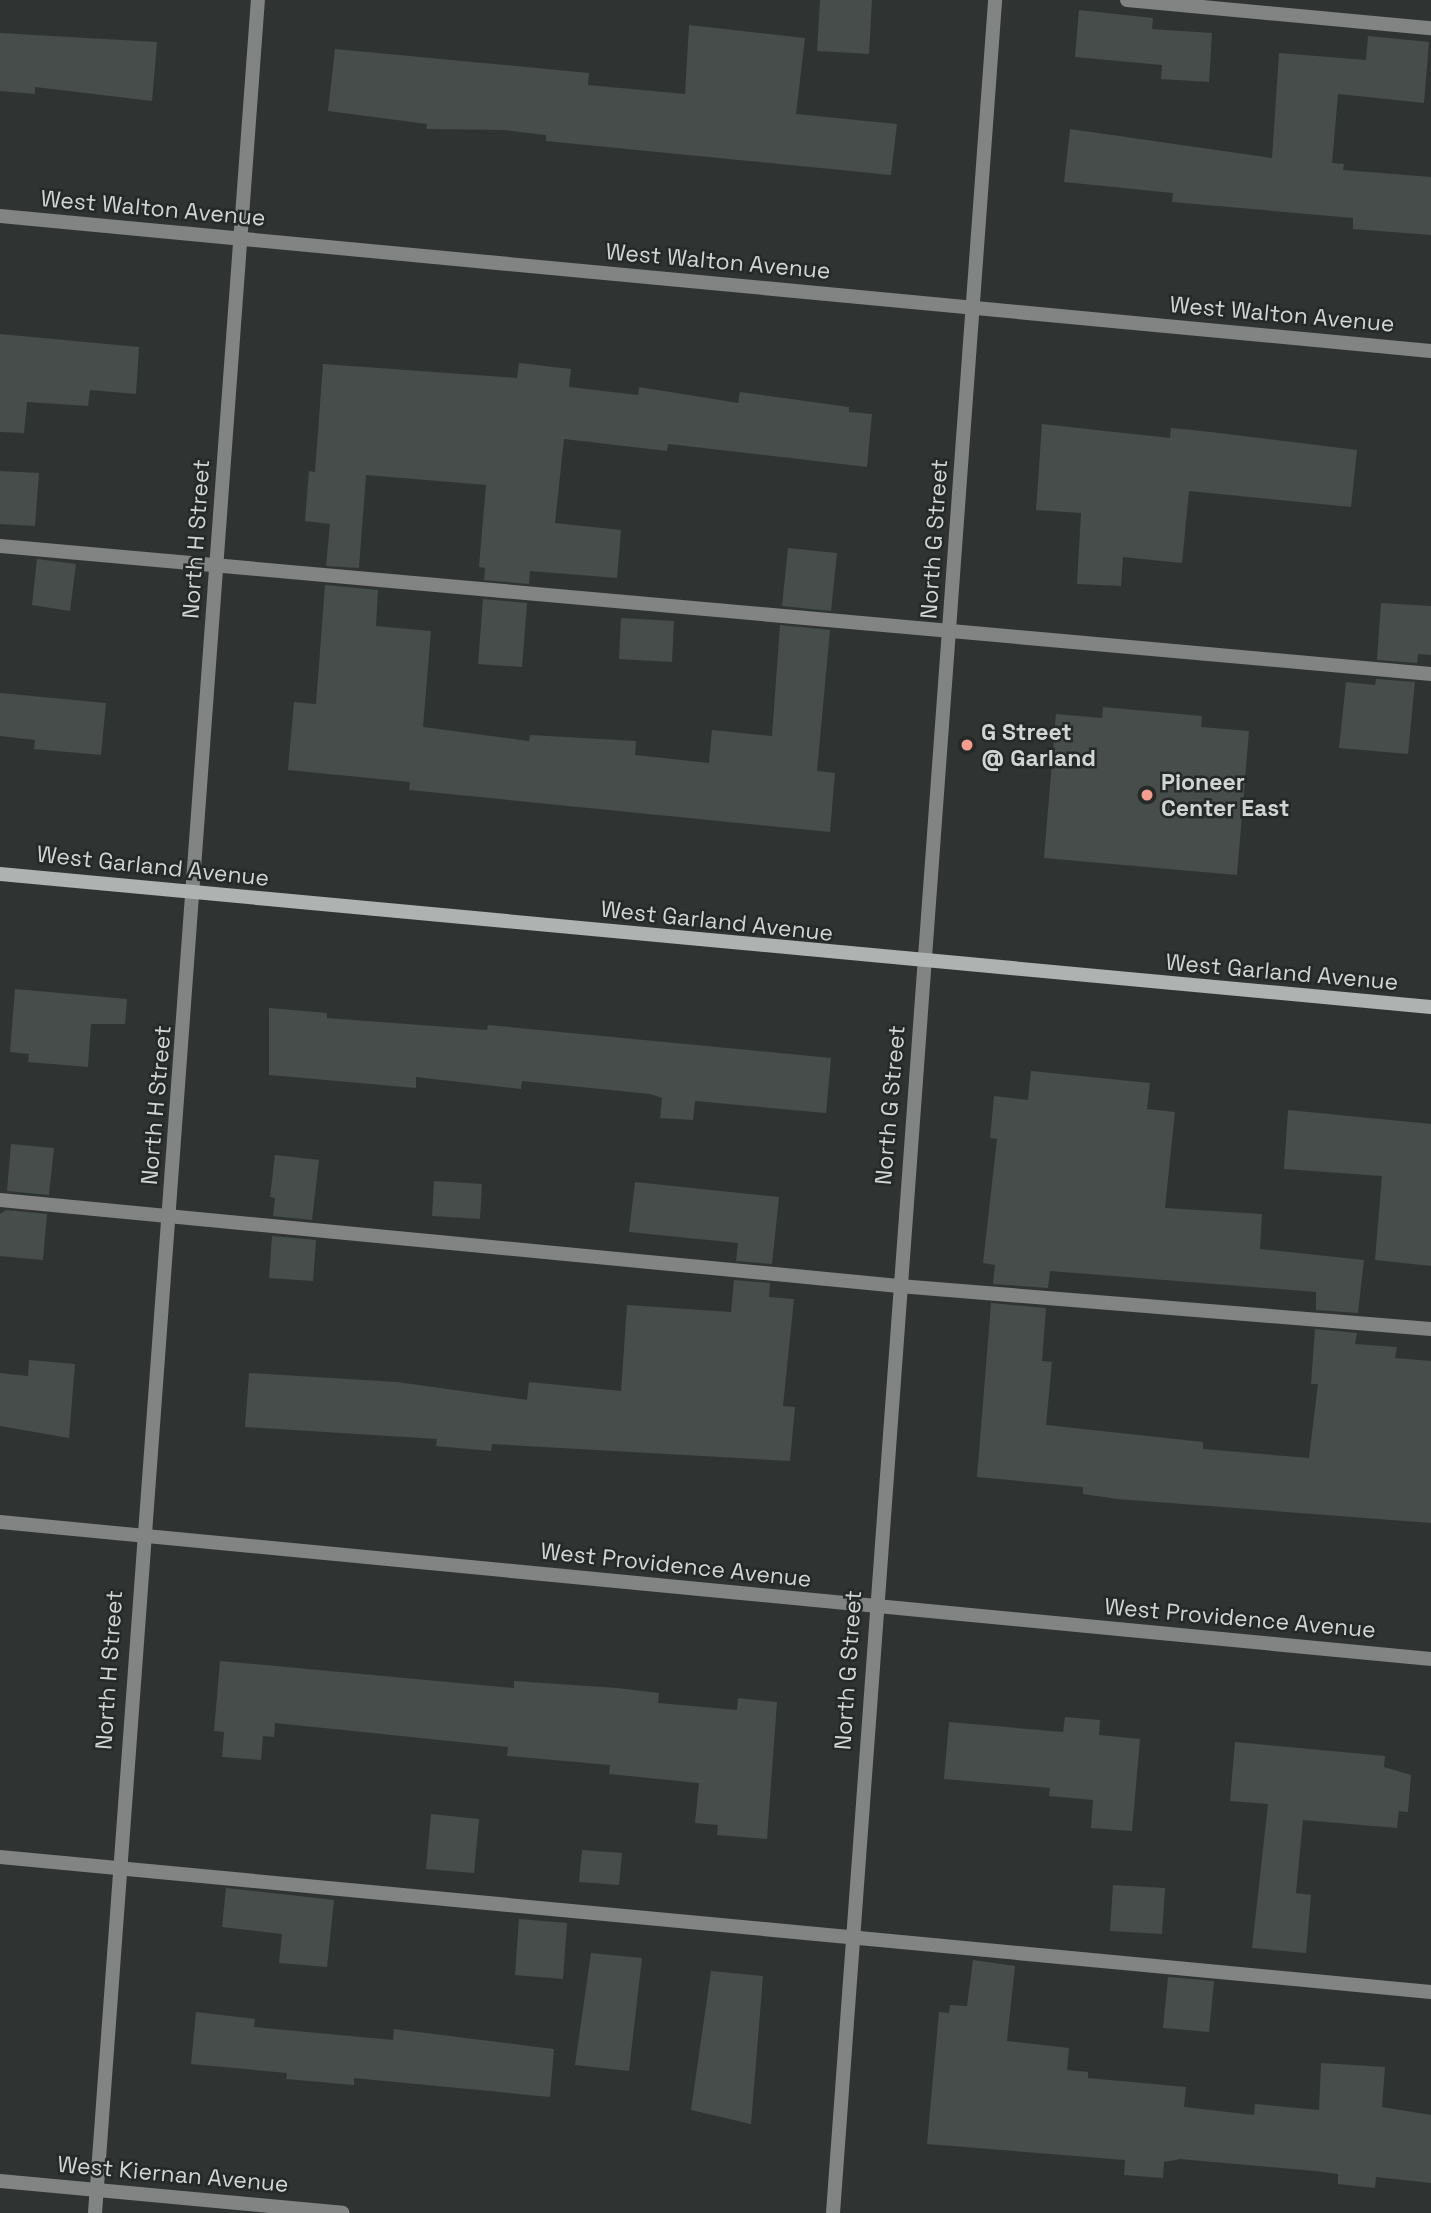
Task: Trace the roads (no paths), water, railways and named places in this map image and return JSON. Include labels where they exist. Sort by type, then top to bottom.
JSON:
[{"type":"street","name":"North H Street","points":[[95,2213],[141,1535],[196,893],[216,564],[243,239],[258,0]]},
{"type":"street","name":"North G Street","points":[[833,2213],[875,1607],[995,0]]},
{"type":"street","points":[[1127,0],[1431,28]]},
{"type":"street","name":"West Walton Avenue","points":[[0,216],[1431,351]]},
{"type":"street","points":[[0,546],[950,628],[1431,674]]},
{"type":"street","name":"West Garland Avenue","points":[[0,874],[924,964],[1431,1007]]},
{"type":"street","points":[[0,1200],[899,1286],[1431,1329]]},
{"type":"street","name":"West Providence Avenue","points":[[0,1522],[1431,1659]]},
{"type":"street","points":[[0,1857],[1431,1992]]},
{"type":"street","name":"West Kiernan Avenue","points":[[0,2181],[342,2213]]},
{"type":"place","name":"G Street @ Garland","points":[[967,745]]},
{"type":"place","name":"Pioneer Center East","points":[[1147,795]]}]
